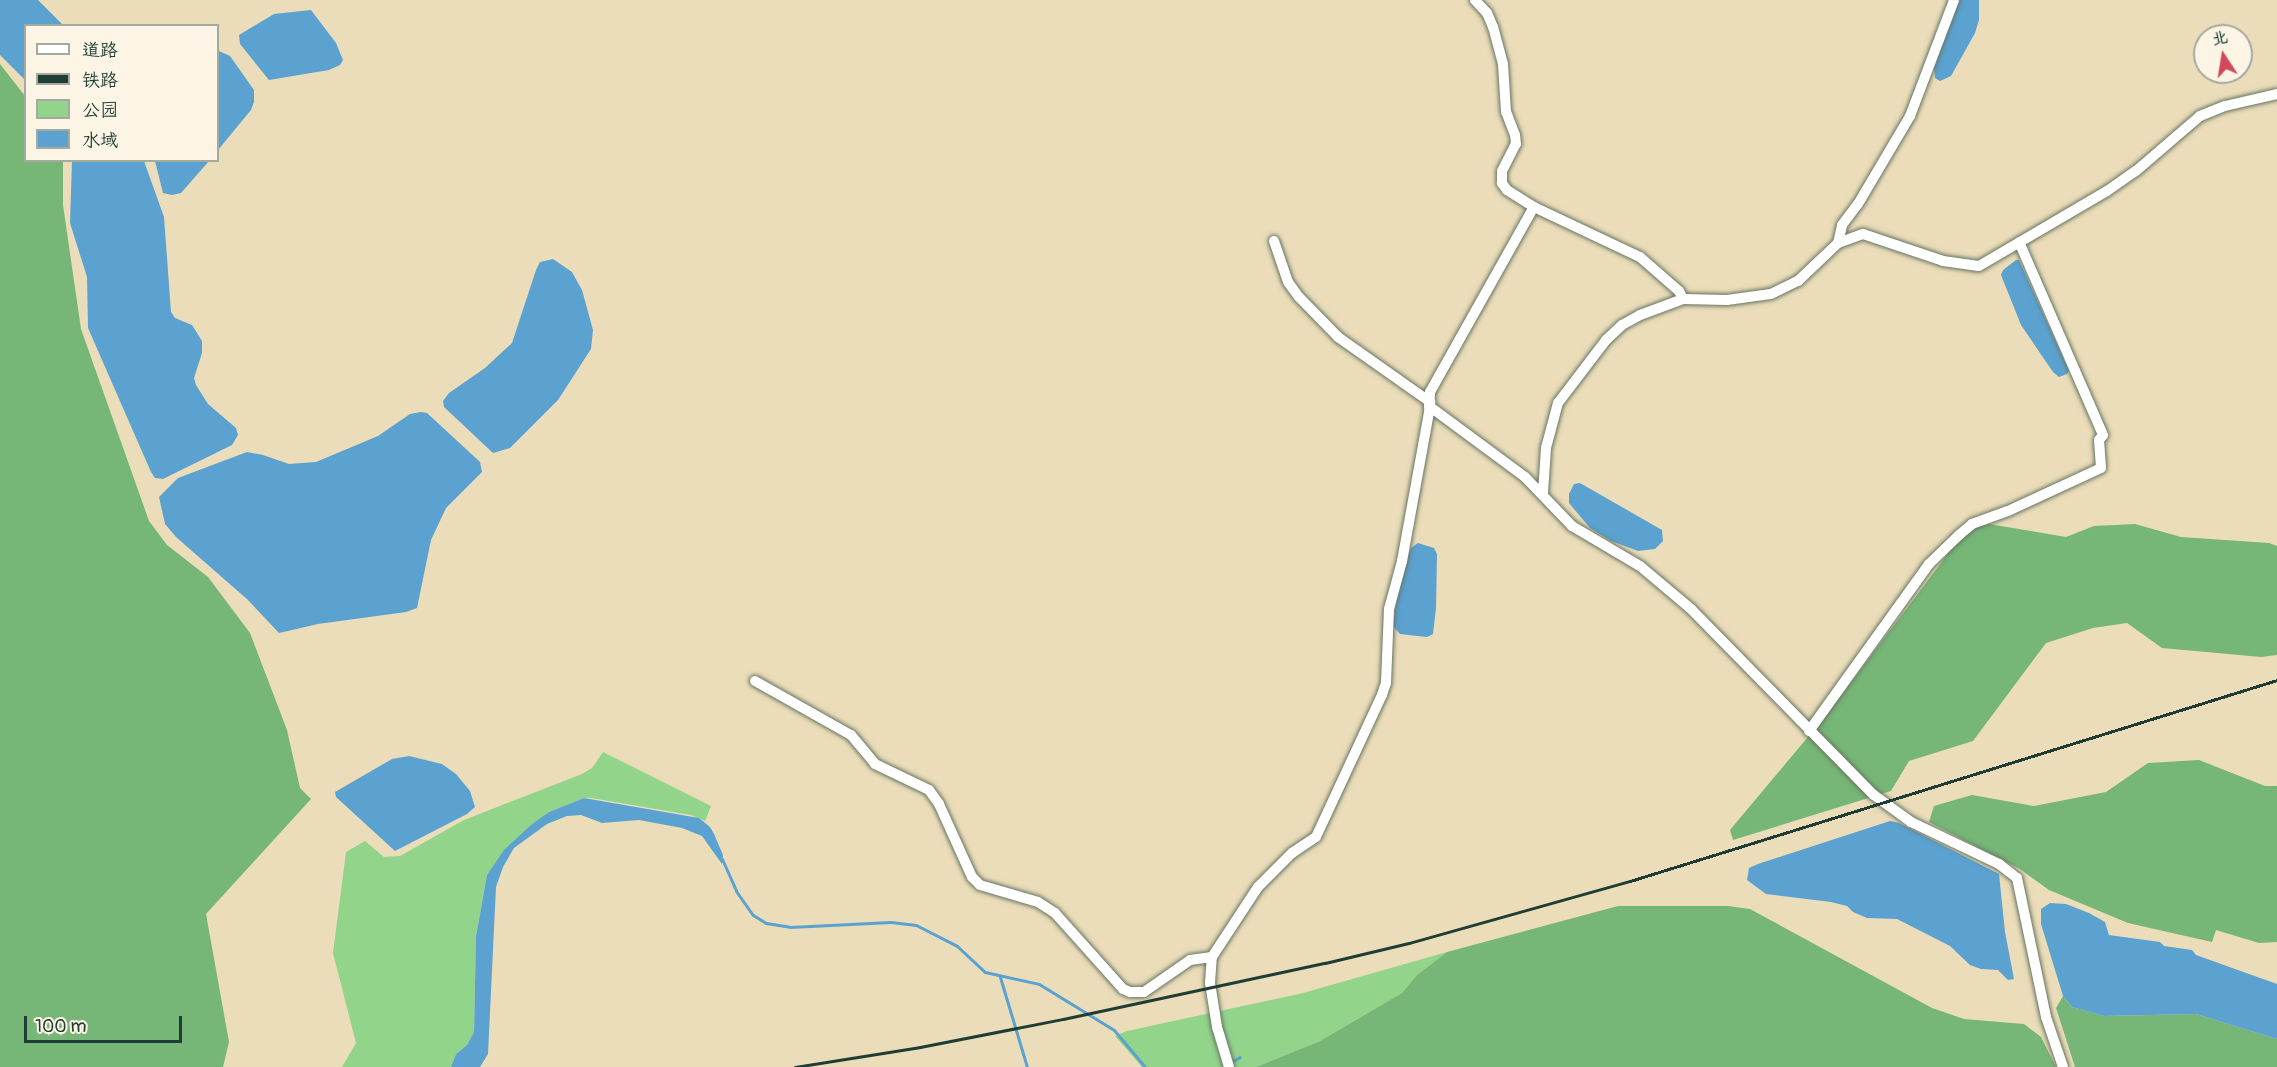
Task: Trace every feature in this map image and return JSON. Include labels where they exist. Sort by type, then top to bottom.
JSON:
[{"type":"street","points":[[1475,0],[1487,13],[1493,27],[1503,64],[1506,112],[1515,135],[1516,144],[1502,171],[1502,183],[1507,190],[1534,207],[1640,257],[1679,291],[1683,299]]},
{"type":"street","points":[[1838,243],[1842,225],[1858,204],[1910,116],[1954,0]]},
{"type":"street","points":[[1543,493],[1543,465],[1555,411],[1588,361],[1622,325],[1683,299],[1727,300],[1771,294],[1798,281],[1838,243],[1868,233],[1943,261],[1970,267],[1979,266],[2107,191],[2136,171],[2200,116],[2225,106],[2277,94]]},
{"type":"street","points":[[1229,1067],[1217,1027],[1210,983],[1212,957],[1258,887],[1292,853],[1316,837],[1382,695],[1386,683],[1389,609],[1402,561],[1433,386],[1534,207]]},
{"type":"street","points":[[1274,241],[1288,282],[1299,297],[1338,336],[1543,493],[1579,531],[1640,566],[1691,609],[1874,795],[1904,818],[1999,864],[2017,878],[2046,1017],[2063,1067]]},
{"type":"street","points":[[1809,731],[1929,564],[1959,535],[1972,524],[2008,511],[2101,468],[2099,440],[2103,435],[2019,242]]},
{"type":"street","points":[[755,681],[851,735],[875,764],[930,790],[939,804],[972,877],[980,885],[1038,902],[1055,913],[1122,989],[1130,992],[1144,992],[1190,960],[1212,957]]},
{"type":"green space","points":[[0,64],[24,95],[24,162],[63,162],[63,205],[81,329],[149,521],[167,545],[208,577],[250,633],[287,730],[300,788],[311,799],[206,914],[229,1042],[223,1067],[0,1067]]},
{"type":"green space","points":[[1989,524],[2066,537],[2094,526],[2135,524],[2181,537],[2269,543],[2277,546],[2277,655],[2261,657],[2162,648],[2127,623],[2093,628],[2046,643],[1973,741],[1909,761],[1891,791],[1733,840],[1730,830],[1828,713],[1953,547],[1977,527]]},
{"type":"green space","points":[[603,752],[711,806],[705,821],[691,815],[591,798],[584,798],[549,812],[487,875],[476,936],[474,1032],[467,1045],[456,1054],[451,1067],[342,1067],[356,1043],[333,953],[346,852],[365,841],[384,857],[400,856],[464,820],[582,774],[592,768]]},
{"type":"green space","points":[[2199,760],[2265,786],[2277,786],[2277,942],[2259,943],[2216,930],[2212,942],[2128,923],[2049,890],[2020,869],[1929,822],[1934,806],[1972,795],[2034,806],[2106,792],[2148,763]]},
{"type":"green space","points":[[1618,906],[1728,906],[1750,909],[1932,1008],[1964,1019],[2024,1024],[2041,1037],[2056,1067],[1256,1067],[1320,1041],[1402,993],[1417,975],[1447,952]]},
{"type":"green space","points":[[1447,952],[1417,975],[1402,993],[1320,1041],[1256,1067],[1142,1067],[1115,1036],[1127,1031],[1303,993]]},
{"type":"green space","points":[[2063,996],[2072,1007],[2104,1016],[2196,1014],[2277,1039],[2277,1067],[2075,1067],[2056,1008]]},
{"type":"water","points":[[0,0],[38,0],[62,24],[24,24],[24,79],[0,55]]},
{"type":"water","points":[[1958,0],[1979,0],[1979,20],[1975,33],[1951,76],[1940,81],[1935,78],[1934,67]]},
{"type":"water","points":[[311,10],[336,43],[343,60],[340,65],[329,70],[269,80],[240,44],[239,35],[274,14]]},
{"type":"water","points":[[219,51],[230,56],[254,90],[251,110],[219,149]]},
{"type":"water","points":[[72,162],[144,162],[164,217],[171,312],[175,318],[192,325],[202,341],[202,353],[194,378],[196,385],[208,404],[236,428],[238,435],[232,445],[163,479],[155,478],[88,328],[87,277],[70,223]]},
{"type":"water","points":[[155,162],[208,162],[181,193],[172,195],[163,193]]},
{"type":"water","points":[[553,259],[572,272],[582,290],[593,330],[591,349],[558,400],[510,448],[493,453],[444,407],[443,401],[449,393],[485,368],[512,343],[536,270],[540,262]]},
{"type":"water","points":[[2019,260],[2069,371],[2067,374],[2059,377],[2053,372],[2021,325],[2001,275],[2003,270]]},
{"type":"water","points":[[427,413],[480,462],[482,472],[446,508],[431,540],[417,608],[406,612],[318,624],[279,633],[248,600],[176,537],[165,524],[159,497],[178,478],[247,452],[289,464],[316,462],[378,436],[410,414]]},
{"type":"water","points":[[1580,483],[1662,530],[1663,541],[1655,549],[1638,551],[1611,541],[1590,528],[1569,503],[1569,494],[1574,484]]},
{"type":"water","points":[[1418,543],[1434,548],[1437,554],[1433,634],[1427,637],[1400,634],[1393,626],[1397,596],[1411,548]]},
{"type":"water","points":[[409,756],[442,764],[456,774],[470,791],[475,807],[467,814],[395,851],[336,797],[335,792],[392,759]]},
{"type":"water","points":[[584,798],[699,818],[710,827],[714,834],[723,855],[722,864],[702,836],[682,828],[639,820],[602,823],[581,815],[567,816],[547,824],[514,848],[503,867],[496,887],[488,1054],[480,1067],[451,1067],[456,1054],[467,1045],[474,1032],[476,936],[487,875],[504,850],[531,825],[549,812]]},
{"type":"water","points":[[1890,821],[1899,823],[1999,874],[2005,932],[2014,979],[2008,980],[1998,970],[1981,969],[1970,965],[1950,946],[1897,919],[1867,918],[1853,912],[1847,906],[1831,902],[1766,894],[1747,880],[1749,868],[1758,864]]},
{"type":"water","points":[[2050,903],[2066,904],[2089,913],[2105,922],[2109,935],[2160,942],[2164,946],[2192,950],[2196,955],[2277,984],[2277,1039],[2196,1014],[2104,1016],[2072,1007],[2063,996],[2041,924],[2041,909]]},
{"type":"waterway","points":[[722,859],[736,891],[753,915],[766,923],[790,927],[891,922],[916,925],[957,946],[985,972],[1039,984],[1114,1030],[1145,1067]]},
{"type":"waterway","points":[[1000,977],[1027,1067]]},
{"type":"waterway","points":[[1231,1062],[1240,1057]]},
{"type":"railway","points":[[795,1067],[920,1047],[1063,1019],[1409,943],[1630,881],[2277,680]]}]
